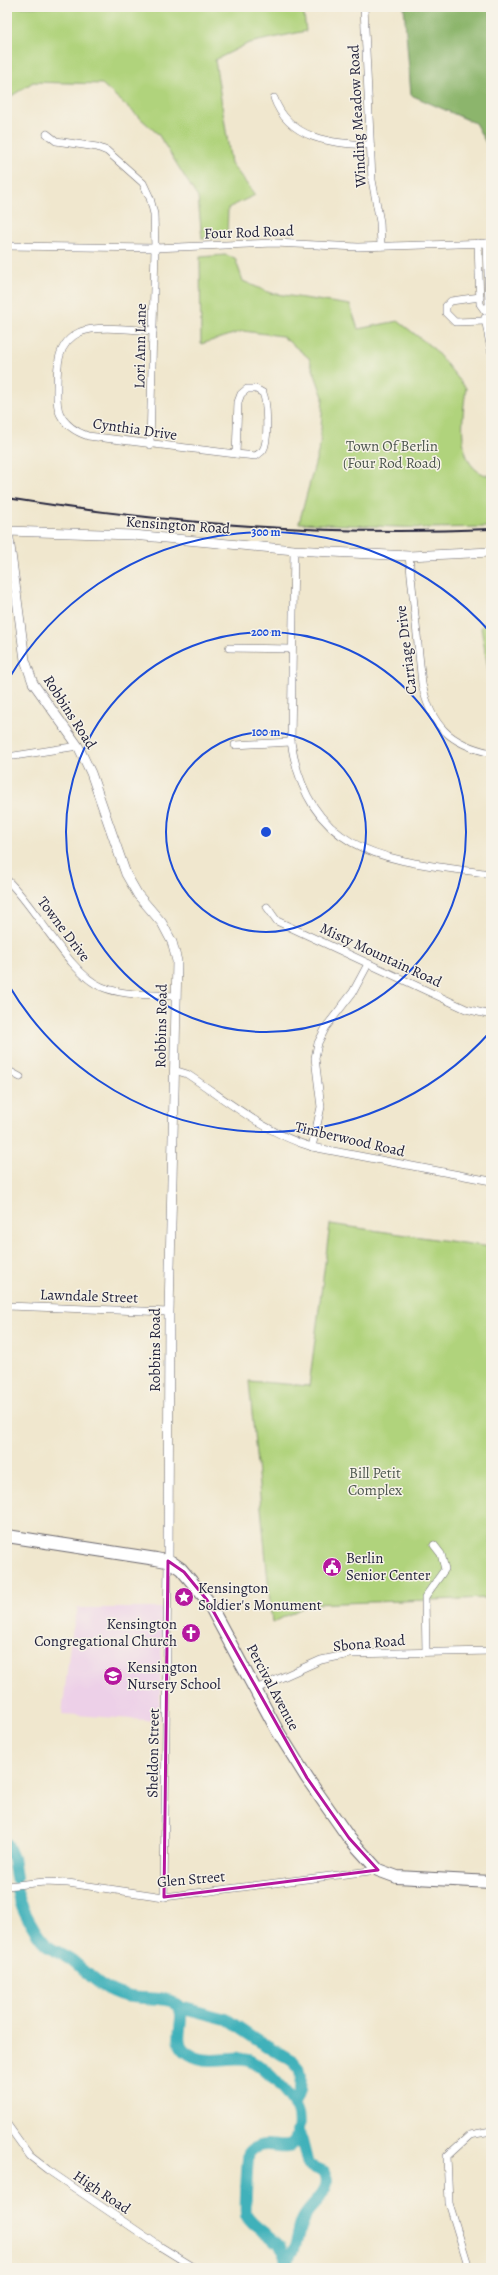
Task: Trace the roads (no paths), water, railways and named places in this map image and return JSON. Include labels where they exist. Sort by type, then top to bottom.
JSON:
[{"type":"main road","name":"Percival Avenue","points":[[7,1536],[168,1561],[184,1572],[207,1600],[277,1730],[307,1778],[349,1838],[378,1870],[397,1877],[491,1882]]},
{"type":"street","name":"Winding Meadow Road","points":[[364,7],[372,180],[380,222],[380,246]]},
{"type":"street","points":[[274,98],[279,111],[289,122],[306,133],[322,140],[370,145]]},
{"type":"street","name":"Lori Ann Lane","points":[[48,134],[56,141],[97,147],[107,151],[143,184],[150,198],[154,214],[155,248],[150,445]]},
{"type":"street","name":"Four Rod Road","points":[[7,246],[155,248],[275,243],[380,246],[489,243]]},
{"type":"street","points":[[478,243],[480,304],[484,311],[491,350]]},
{"type":"street","points":[[484,311],[488,305],[489,243]]},
{"type":"street","points":[[480,297],[451,301],[446,306],[446,313],[455,322],[485,321]]},
{"type":"street","name":"Cynthia Drive","points":[[153,331],[94,330],[81,332],[70,338],[62,348],[58,359],[57,370],[57,400],[60,413],[67,424],[77,432],[88,436],[150,445],[236,454],[256,456],[263,450],[266,443],[266,400],[263,393],[256,389],[247,389],[241,394],[238,402],[236,454]]},
{"type":"street","name":"Kensington Road","points":[[8,531],[134,535],[294,550],[409,556],[491,552]]},
{"type":"street","name":"Robbins Road","points":[[8,531],[25,660],[33,683],[78,746],[91,773],[126,874],[138,895],[162,923],[172,942],[177,961],[175,996],[170,1312],[168,1561]]},
{"type":"street","points":[[294,550],[291,648],[291,742],[295,764],[302,785],[312,805],[327,823],[362,849],[381,857],[491,874]]},
{"type":"street","name":"Carriage Drive","points":[[409,556],[422,684],[426,703],[444,732],[457,741],[475,750],[491,753]]},
{"type":"street","points":[[229,648],[291,648]]},
{"type":"street","points":[[235,745],[291,742]]},
{"type":"street","points":[[7,756],[78,746]]},
{"type":"street","name":"Towne Drive","points":[[7,880],[29,903],[75,968],[87,979],[102,987],[118,991],[175,996]]},
{"type":"street","name":"Misty Mountain Road","points":[[267,908],[277,921],[466,1009],[491,1015]]},
{"type":"street","points":[[312,1147],[321,1106],[315,1058],[318,1043],[326,1027],[353,992],[368,964]]},
{"type":"street","points":[[7,1070],[20,1077]]},
{"type":"street","name":"Timberwood Road","points":[[174,1070],[187,1074],[270,1130],[292,1141],[312,1147],[491,1181]]},
{"type":"street","name":"Lawndale Street","points":[[7,1306],[170,1312]]},
{"type":"street","points":[[426,1652],[425,1597],[445,1569],[441,1554],[434,1544]]},
{"type":"street","name":"Sheldon Street","points":[[164,1897],[168,1561]]},
{"type":"street","name":"Sbona Road","points":[[256,1689],[328,1659],[350,1654],[491,1651]]},
{"type":"street","name":"Glen Street","points":[[7,1886],[44,1882],[68,1883],[164,1897],[378,1870]]},
{"type":"street","name":"High Road","points":[[7,2124],[30,2156],[48,2170],[161,2248],[196,2268]]},
{"type":"street","points":[[469,2268],[449,2203],[447,2156],[470,2135],[491,2131]]},
{"type":"waterway","points":[[7,1844],[13,1858],[16,1878]]},
{"type":"waterway","points":[[17,1891],[30,1921],[44,1943],[73,1961],[103,1986],[126,1996],[158,1999],[177,2003],[181,2015],[179,2040],[184,2050],[192,2056],[200,2059],[249,2060],[269,2074],[289,2097],[297,2111],[299,2118],[295,2141],[291,2145],[286,2146],[261,2146],[255,2148],[249,2153],[246,2205],[246,2215],[251,2222],[276,2242],[285,2257],[287,2268]]},
{"type":"waterway","points":[[180,2007],[226,2019],[257,2040],[293,2061],[299,2068],[301,2076],[300,2090],[294,2106]]},
{"type":"waterway","points":[[286,2260],[290,2256],[295,2246],[301,2222],[321,2196],[327,2185],[327,2179],[324,2172],[308,2165],[302,2141],[297,2131]]},
{"type":"railway","points":[[7,498],[127,515],[248,526],[369,531],[491,529]]},
{"type":"place","name":"Berlin Senior Center","points":[[332,1567]]},
{"type":"place","name":"Kensington Soldier's Monument","points":[[184,1597]]},
{"type":"place","name":"Kensington Congregational Church","points":[[191,1633]]},
{"type":"place","name":"Kensington Nursery School","points":[[113,1676]]},
{"type":"park label","name":"Town Of Berlin (Four Rod Road)","points":[[392,454]]},
{"type":"park label","name":"Bill Petit Complex","points":[[375,1482]]}]
